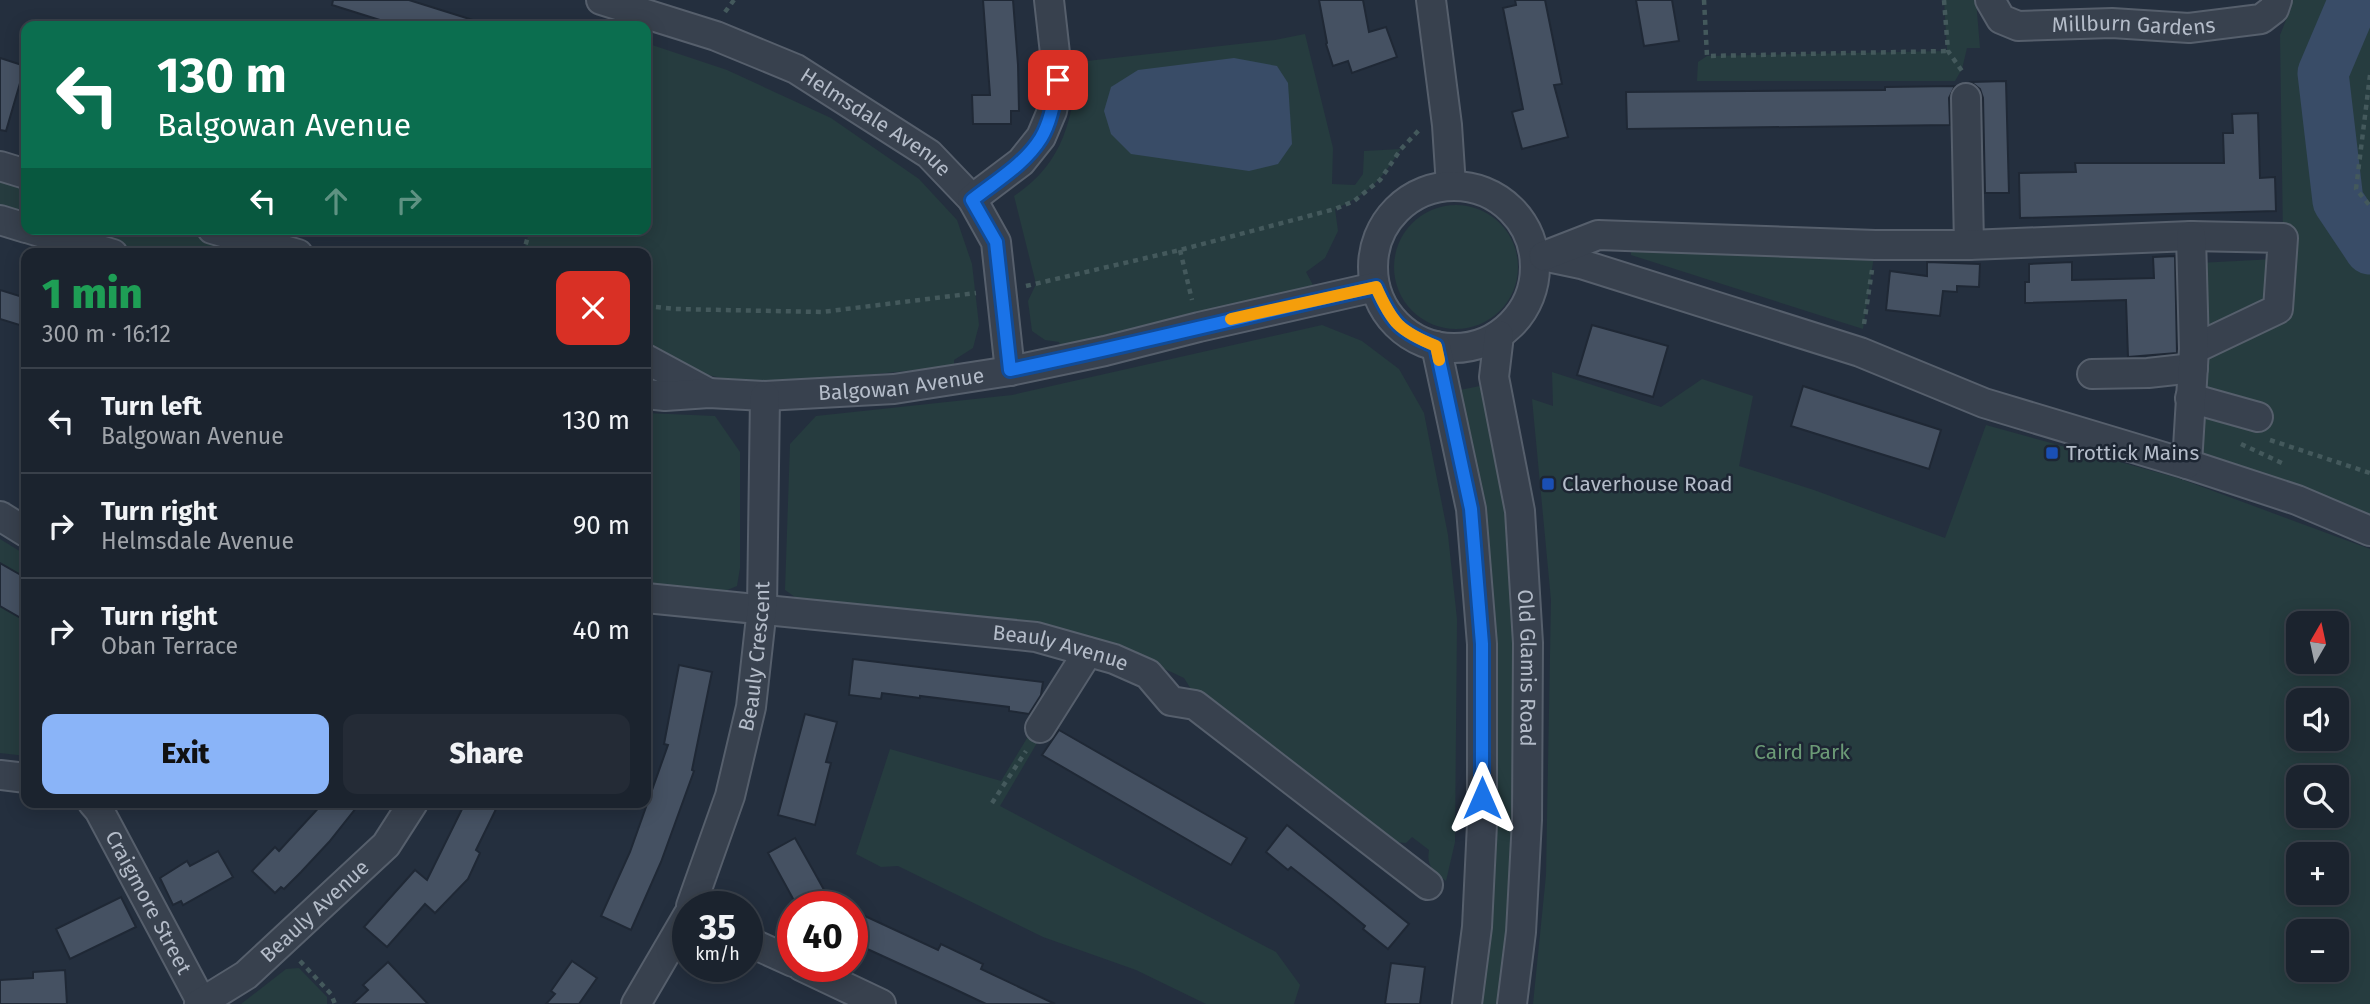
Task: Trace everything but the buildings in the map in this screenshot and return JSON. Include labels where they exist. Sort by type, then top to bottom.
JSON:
[{"type":"street","name":"Helmsdale Avenue","points":[[601,0],[716,36],[796,69],[929,154],[972,200],[996,242],[1010,370]]},
{"type":"street","points":[[972,200],[1021,162],[1041,137],[1052,111],[1058,80],[1049,0]]},
{"type":"street","points":[[1431,0],[1447,125],[1451,186]]},
{"type":"street","name":"Millburn Gardens","points":[[1990,0],[2001,19],[2018,26],[2112,23],[2189,28],[2261,19],[2274,9],[2277,0]]},
{"type":"street","points":[[1966,98],[1969,245]]},
{"type":"street","points":[[0,166],[21,172]]},
{"type":"street","points":[[1451,186],[1479,189],[1503,202],[1521,220],[1539,255],[1528,300],[1516,319],[1499,335],[1469,347],[1436,346],[1410,336],[1388,315],[1376,287],[1373,260],[1380,232],[1397,209],[1420,193],[1451,186]]},
{"type":"street","points":[[0,220],[21,227]]},
{"type":"street","points":[[48,235],[93,248]]},
{"type":"street","points":[[233,235],[277,248]]},
{"type":"street","points":[[1539,255],[1598,235],[1875,245],[1969,245],[2191,236],[2283,237],[2278,309],[2193,359],[2148,373],[2092,374]]},
{"type":"street","points":[[2187,464],[2193,359],[2191,236]]},
{"type":"street","points":[[1539,255],[1581,264],[1860,352],[1984,403],[2297,500],[2370,531]]},
{"type":"street","name":"Balgowan Avenue","points":[[651,395],[709,393],[765,396],[894,389],[1105,351],[1376,287]]},
{"type":"street","name":"Old Glamis Road","points":[[1499,335],[1494,377],[1520,511],[1528,643],[1527,820],[1521,932],[1512,1004]]},
{"type":"street","name":"Old Glamis Road","points":[[1436,346],[1471,509],[1482,644],[1482,824],[1477,927],[1467,1004]]},
{"type":"street","name":"Balgowan Avenue","points":[[651,362],[709,393]]},
{"type":"street","name":"Beauly Crescent","points":[[696,891],[730,796],[751,707],[762,608],[765,396]]},
{"type":"street","points":[[2190,398],[2262,428]]},
{"type":"street","points":[[0,516],[21,529]]},
{"type":"street","name":"Beauly Avenue","points":[[651,598],[1036,637],[1114,659],[1147,674],[1171,701],[1195,705],[1412,856],[1428,885]]},
{"type":"street","points":[[1040,728],[1088,652]]},
{"type":"street","points":[[0,775],[21,777]]},
{"type":"street","name":"Craigmore Street","points":[[97,808],[201,1003]]},
{"type":"street","name":"Beauly Avenue","points":[[201,1003],[246,975],[283,942],[386,845],[410,808]]},
{"type":"street","points":[[636,1004],[672,942]]},
{"type":"street","points":[[835,982],[881,1004]]},
{"type":"path","points":[[1704,0],[1707,56],[1948,51]]},
{"type":"path","points":[[1944,0],[1948,51],[1962,69],[1966,98]]},
{"type":"path","points":[[2370,75],[2356,188],[2370,206]]},
{"type":"path","points":[[651,307],[822,312],[1001,292],[1180,250],[1335,209],[1354,201],[1380,180],[1401,149],[1420,128],[1447,125]]},
{"type":"path","points":[[1860,352],[1875,245]]},
{"type":"path","points":[[1180,250],[1199,327]]},
{"type":"path","points":[[2262,428],[2370,473]]},
{"type":"path","points":[[2240,443],[2287,466]]},
{"type":"path","points":[[992,803],[1040,728]]},
{"type":"path","points":[[283,942],[331,994],[335,1004]]},
{"type":"green space","points":[[1944,0],[1976,0],[1980,48],[1967,48],[1962,69],[1955,81],[1697,81],[1698,62],[1707,56],[1947,51]]},
{"type":"green space","points":[[2290,0],[2370,0],[2370,531],[2187,464],[2194,349],[2278,309],[2283,238],[2280,35],[2291,8]]},
{"type":"green space","points":[[1305,34],[1333,148],[1332,184],[1355,185],[1363,174],[1364,151],[1401,149],[1373,185],[1357,198],[1335,209],[1338,231],[1325,258],[1306,272],[1313,285],[1061,348],[1059,342],[1045,340],[1032,331],[1028,301],[1036,284],[1014,196],[1044,169],[1063,138],[1073,102],[1078,62],[1275,40]]},
{"type":"green space","points":[[651,45],[727,70],[831,118],[919,179],[957,220],[972,264],[979,325],[973,348],[954,360],[954,366],[808,381],[743,383],[686,370],[651,351],[651,248],[525,248],[528,235],[651,235]]},
{"type":"green space","points":[[0,175],[21,181],[21,219],[0,213]]},
{"type":"green space","points":[[1456,205],[1480,210],[1500,223],[1513,243],[1518,267],[1513,291],[1500,311],[1480,324],[1456,329],[1432,324],[1412,311],[1399,291],[1394,267],[1399,243],[1412,223],[1432,210]]},
{"type":"green space","points":[[76,235],[205,235],[248,248],[119,248]]},
{"type":"green space","points":[[1631,246],[1874,256],[1863,329],[1631,255]]},
{"type":"green space","points":[[2275,259],[2274,299],[2200,337],[2198,263]]},
{"type":"green space","points":[[1322,325],[1362,341],[1399,369],[1424,413],[1448,535],[1457,619],[1455,842],[1446,881],[1430,865],[1429,850],[1412,837],[1406,843],[1395,842],[1323,785],[1312,785],[1194,694],[1184,678],[1118,647],[802,602],[785,590],[790,444],[816,416],[1012,395]]},
{"type":"green space","name":"Caird Park","points":[[1552,372],[1661,407],[1702,379],[1753,396],[1739,466],[1945,538],[1986,425],[2178,478],[2370,549],[2370,1004],[1533,1004],[1546,875],[1551,600],[1532,399],[1553,406]]},
{"type":"green space","points":[[1480,386],[1506,512],[1514,641],[1513,877],[1500,1004],[1482,1004],[1491,928],[1496,844],[1496,640],[1486,513],[1460,390]]},
{"type":"green space","points":[[651,413],[715,416],[740,452],[740,568],[737,586],[720,593],[651,586]]},
{"type":"green space","points":[[0,539],[21,552],[21,755],[0,753]]},
{"type":"green space","points":[[1035,725],[1044,731],[1000,806],[1276,952],[1300,985],[1294,1004],[1206,1004],[1136,970],[1043,937],[898,866],[881,867],[856,854],[890,749],[1001,781]]},
{"type":"green space","points":[[299,968],[327,997],[327,1004],[241,1004],[286,969]]},
{"type":"water","points":[[1234,58],[1277,66],[1288,83],[1292,144],[1278,164],[1249,171],[1131,154],[1111,134],[1104,111],[1111,87],[1138,70]]},
{"type":"waterway","points":[[2354,0],[2323,73],[2338,201],[2370,249]]},
{"type":"slow traffic","points":[[1231,319],[1376,287],[1388,315],[1410,336],[1436,346],[1439,360]]},
{"type":"place","name":"Trottick Mains","points":[[2052,453]]},
{"type":"place","name":"Claverhouse Road","points":[[1548,484]]},
{"type":"route","points":[[1058,80],[1052,111],[1041,137],[1021,162],[972,200],[996,242],[1010,370],[1105,351],[1376,287],[1388,315],[1410,336],[1436,346],[1471,509],[1482,644],[1482,798]]}]
